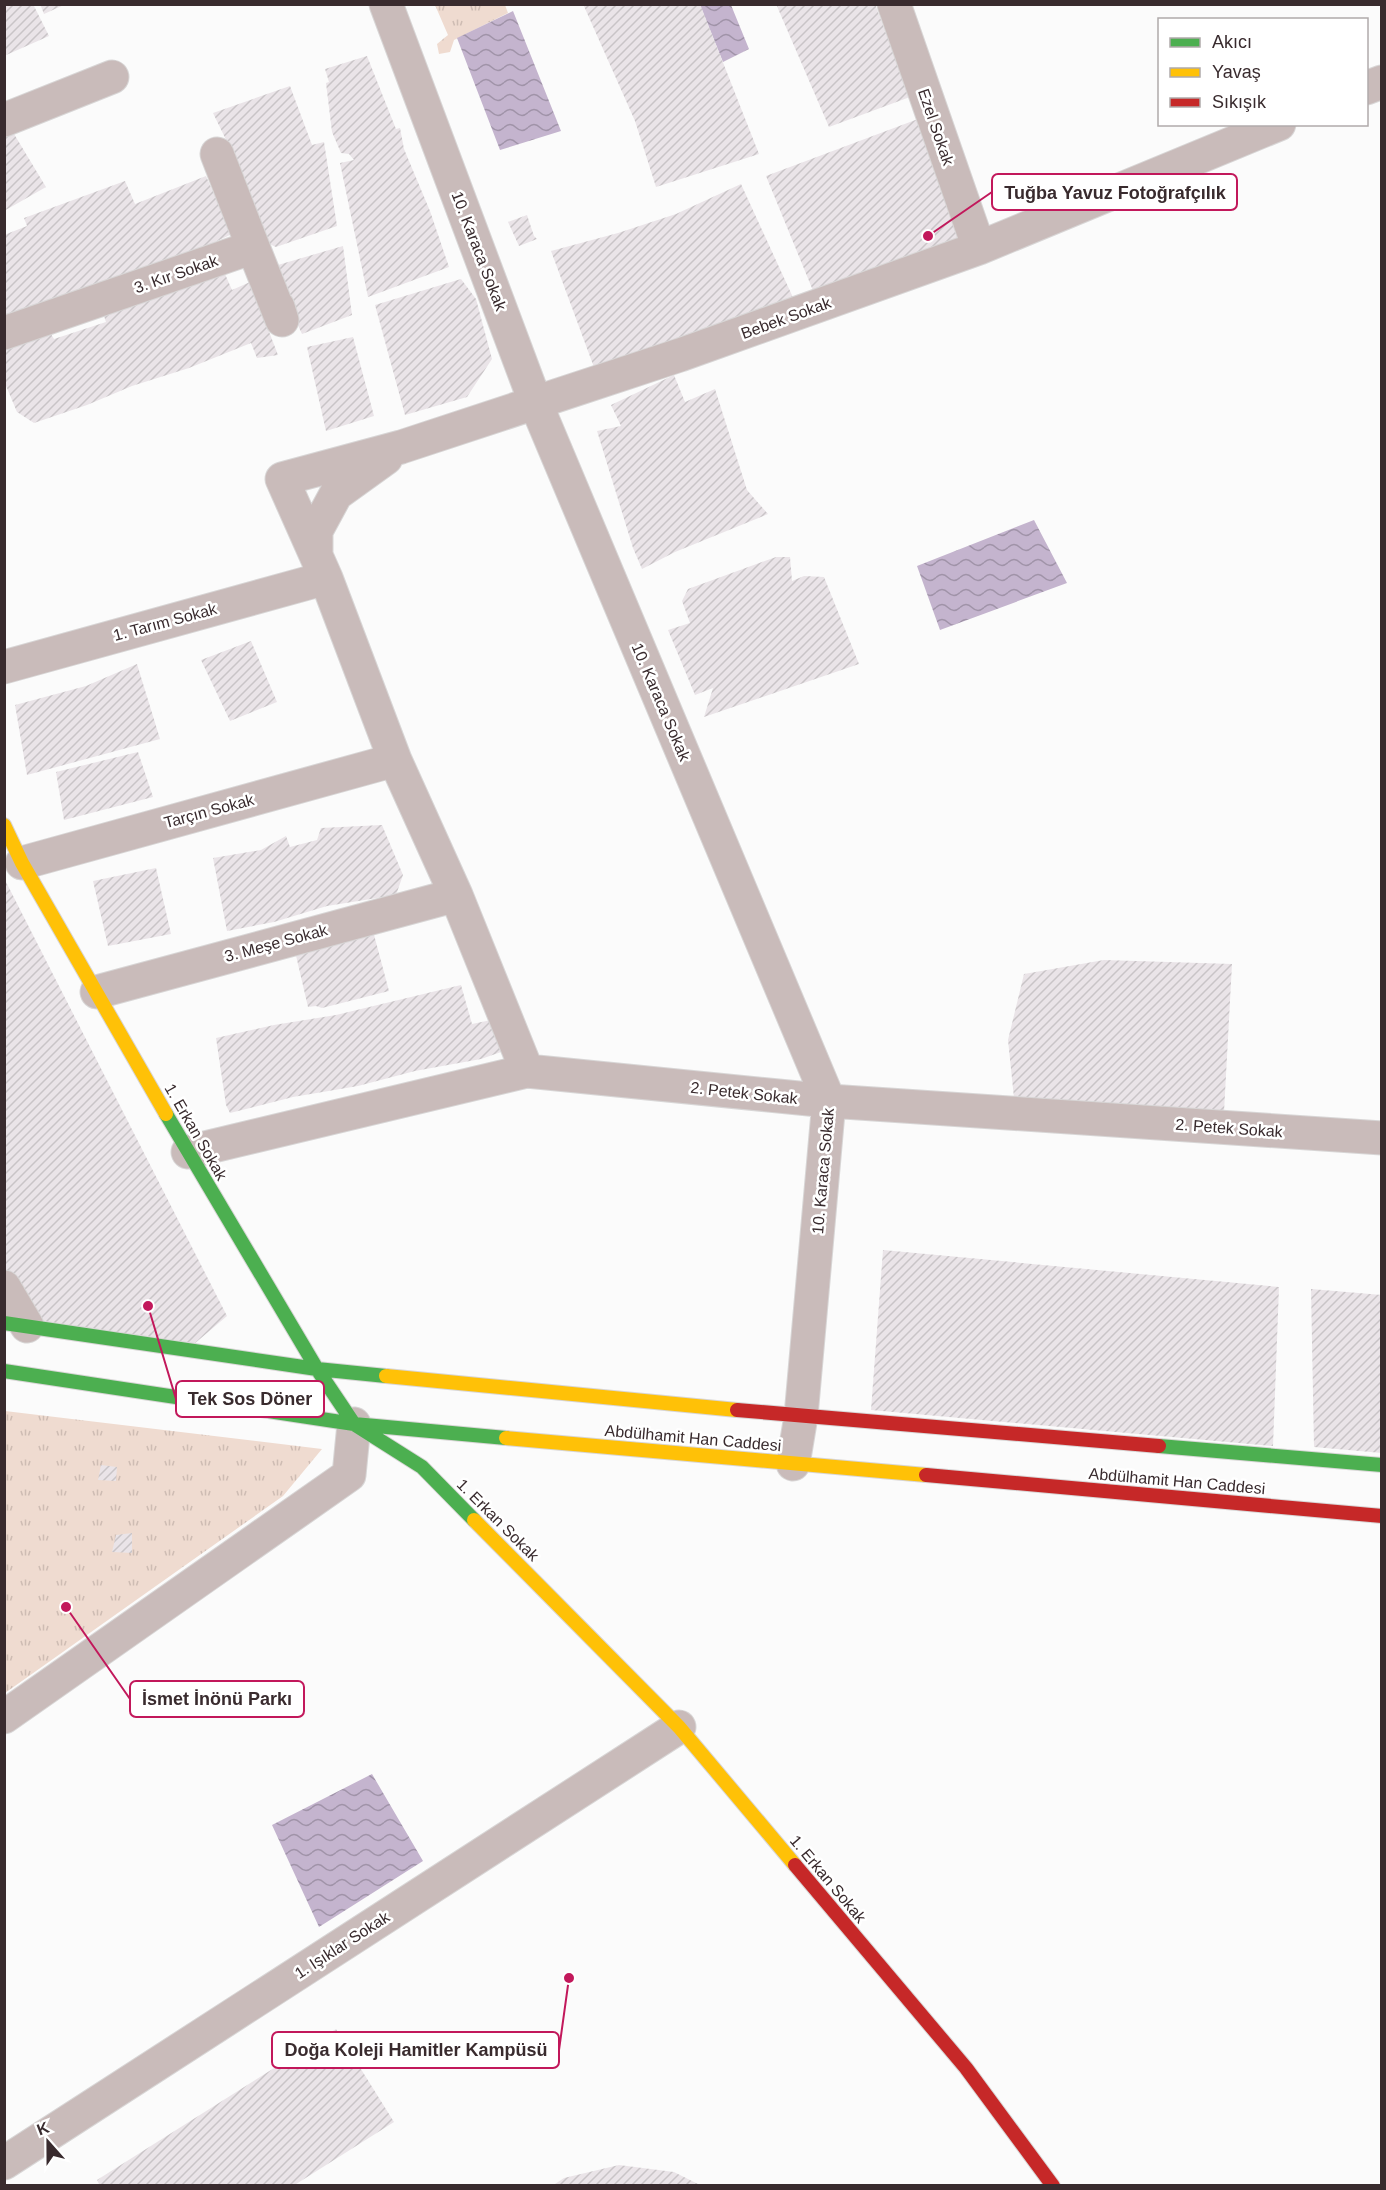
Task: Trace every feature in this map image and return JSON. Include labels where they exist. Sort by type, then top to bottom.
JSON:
[{"type":"main road","name":"1. Erkan Sokak","points":[[4,825],[22,863],[188,1152],[317,1369],[354,1424],[422,1467],[679,1727],[966,2068],[1053,2186]]},
{"type":"main road","name":"Abdülhamit Han Caddesi","points":[[16,1324],[317,1369],[801,1416],[1382,1465]]},
{"type":"main road","name":"Abdülhamit Han Caddesi","points":[[4,1371],[354,1424],[1382,1516]]},
{"type":"street","name":"10. Karaca Sokak","points":[[386,4],[536,404],[829,1101],[801,1416],[794,1464]]},
{"type":"street","name":"Ezel Sokak","points":[[894,4],[979,248]]},
{"type":"street","points":[[4,120],[111,77]]},
{"type":"street","name":"Bebek Sokak","points":[[321,566],[282,480],[401,447],[680,356],[979,248],[1274,126]]},
{"type":"street","points":[[217,154],[282,320],[278,306]]},
{"type":"street","name":"3. Kır Sokak","points":[[4,333],[253,247]]},
{"type":"street","points":[[401,447],[336,494],[316,531],[321,566],[396,760],[456,895],[527,1071]]},
{"type":"street","name":"1. Tarım Sokak","points":[[4,667],[321,566]]},
{"type":"street","name":"Tarçın Sokak","points":[[22,863],[396,760]]},
{"type":"street","name":"3. Meşe Sokak","points":[[97,992],[456,895]]},
{"type":"street","name":"2. Petek Sokak","points":[[188,1152],[527,1071],[829,1101],[1382,1138]]},
{"type":"street","points":[[4,1287],[16,1324]]},
{"type":"street","points":[[4,1717],[349,1475],[354,1424]]},
{"type":"street","name":"1. Işıklar Sokak","points":[[4,2163],[679,1727]]},
{"type":"green space","points":[[435,5],[505,5],[508,13],[454,40],[450,52],[439,54],[437,44],[448,35]]},
{"type":"green space","points":[[5,1411],[322,1449],[283,1496],[5,1693]]},
{"type":"water","points":[[700,5],[731,5],[749,49],[723,62]]},
{"type":"water","points":[[513,11],[561,131],[500,150],[457,38]]},
{"type":"water","points":[[1034,520],[1067,583],[940,630],[917,566]]},
{"type":"water","points":[[372,1774],[423,1861],[319,1927],[272,1825]]},
{"type":"building","points":[[4,4],[33,4],[49,36],[4,56]]},
{"type":"building","points":[[40,4],[66,4],[44,14]]},
{"type":"building","points":[[583,4],[700,4],[759,154],[656,187],[635,121]]},
{"type":"building","points":[[776,4],[875,4],[910,97],[829,127]]},
{"type":"building","points":[[367,56],[396,129],[400,128],[404,149],[430,211],[449,267],[368,297],[340,163],[354,160],[349,154],[341,153],[332,132],[326,83],[329,82],[325,69]]},
{"type":"building","points":[[290,86],[312,145],[324,142],[337,226],[276,247],[265,242],[240,185],[246,181],[213,113]]},
{"type":"building","points":[[918,119],[968,249],[816,298],[766,176]]},
{"type":"building","points":[[8,124],[46,187],[4,211],[4,126]]},
{"type":"building","points":[[206,176],[232,234],[164,266],[8,321],[4,311],[4,235],[27,226],[24,218],[125,181],[135,204]]},
{"type":"building","points":[[741,184],[796,304],[595,370],[551,251],[676,214]]},
{"type":"building","points":[[527,215],[537,239],[519,246],[508,222]]},
{"type":"building","points":[[343,246],[352,315],[302,334],[271,267]]},
{"type":"building","points":[[225,274],[232,290],[250,282],[278,355],[257,358],[251,343],[189,368],[132,386],[87,405],[34,423],[17,412],[4,381],[4,351],[51,334],[54,339],[106,322],[104,316]]},
{"type":"building","points":[[461,279],[476,299],[492,359],[467,397],[405,415],[375,305]]},
{"type":"building","points":[[353,337],[374,416],[326,431],[307,347]]},
{"type":"building","points":[[674,375],[685,402],[715,389],[747,490],[768,514],[675,552],[642,569],[633,548],[597,431],[621,426],[611,405]]},
{"type":"building","points":[[776,557],[790,557],[792,581],[804,576],[824,577],[859,664],[704,717],[713,688],[695,695],[668,630],[690,623],[682,601],[688,589]]},
{"type":"building","points":[[251,641],[277,702],[230,721],[201,660]]},
{"type":"building","points":[[137,664],[160,739],[27,775],[15,705],[86,686]]},
{"type":"building","points":[[138,752],[153,797],[64,820],[56,772]]},
{"type":"building","points":[[382,825],[403,875],[396,895],[327,906],[274,922],[227,931],[213,858],[261,850],[286,836],[290,847],[317,840],[321,828]]},
{"type":"building","points":[[156,868],[171,934],[108,946],[93,881]]},
{"type":"building","points":[[4,878],[227,1316],[187,1350],[27,1326],[4,1283]]},
{"type":"building","points":[[373,931],[389,991],[322,1008],[308,1007],[294,947]]},
{"type":"building","points":[[1104,960],[1232,964],[1224,1112],[1014,1098],[1008,1040],[1024,974]]},
{"type":"building","points":[[461,985],[472,1024],[496,1019],[504,1051],[481,1059],[415,1071],[358,1086],[293,1097],[230,1113],[226,1105],[216,1038],[274,1025],[336,1015]]},
{"type":"building","points":[[883,1250],[1279,1287],[1273,1446],[871,1410]]},
{"type":"building","points":[[1311,1289],[1382,1295],[1382,1453],[1314,1447]]},
{"type":"building","points":[[101,1465],[117,1467],[116,1481],[98,1480]]},
{"type":"building","points":[[132,1533],[132,1553],[112,1552],[116,1535]]},
{"type":"building","points":[[336,2029],[394,2122],[293,2186],[100,2186],[97,2180]]},
{"type":"building","points":[[619,2165],[674,2172],[702,2186],[552,2186],[564,2178]]},
{"type":"traffic: fast","points":[[166,1114],[317,1369],[354,1424],[422,1467],[474,1520]]},
{"type":"traffic: fast","points":[[4,1323],[317,1369],[386,1376]]},
{"type":"traffic: fast","points":[[4,1371],[354,1424],[506,1438]]},
{"type":"traffic: fast","points":[[1159,1446],[1382,1465]]},
{"type":"traffic: slow","points":[[4,825],[22,863],[166,1114]]},
{"type":"traffic: slow","points":[[386,1376],[737,1410]]},
{"type":"traffic: slow","points":[[506,1438],[926,1475]]},
{"type":"traffic: slow","points":[[474,1520],[679,1727],[795,1865]]},
{"type":"traffic: jam","points":[[737,1410],[1159,1446]]},
{"type":"traffic: jam","points":[[926,1475],[1382,1516]]},
{"type":"traffic: jam","points":[[795,1865],[966,2068],[1053,2186]]},
{"type":"place","name":"Tuğba Yavuz Fotoğrafçılık","points":[[928,236]]},
{"type":"place","name":"Tek Sos Döner","points":[[148,1306]]},
{"type":"place","name":"İsmet İnönü Parkı","points":[[66,1607]]},
{"type":"place","name":"Doğa Koleji Hamitler Kampüsü","points":[[569,1978]]}]
